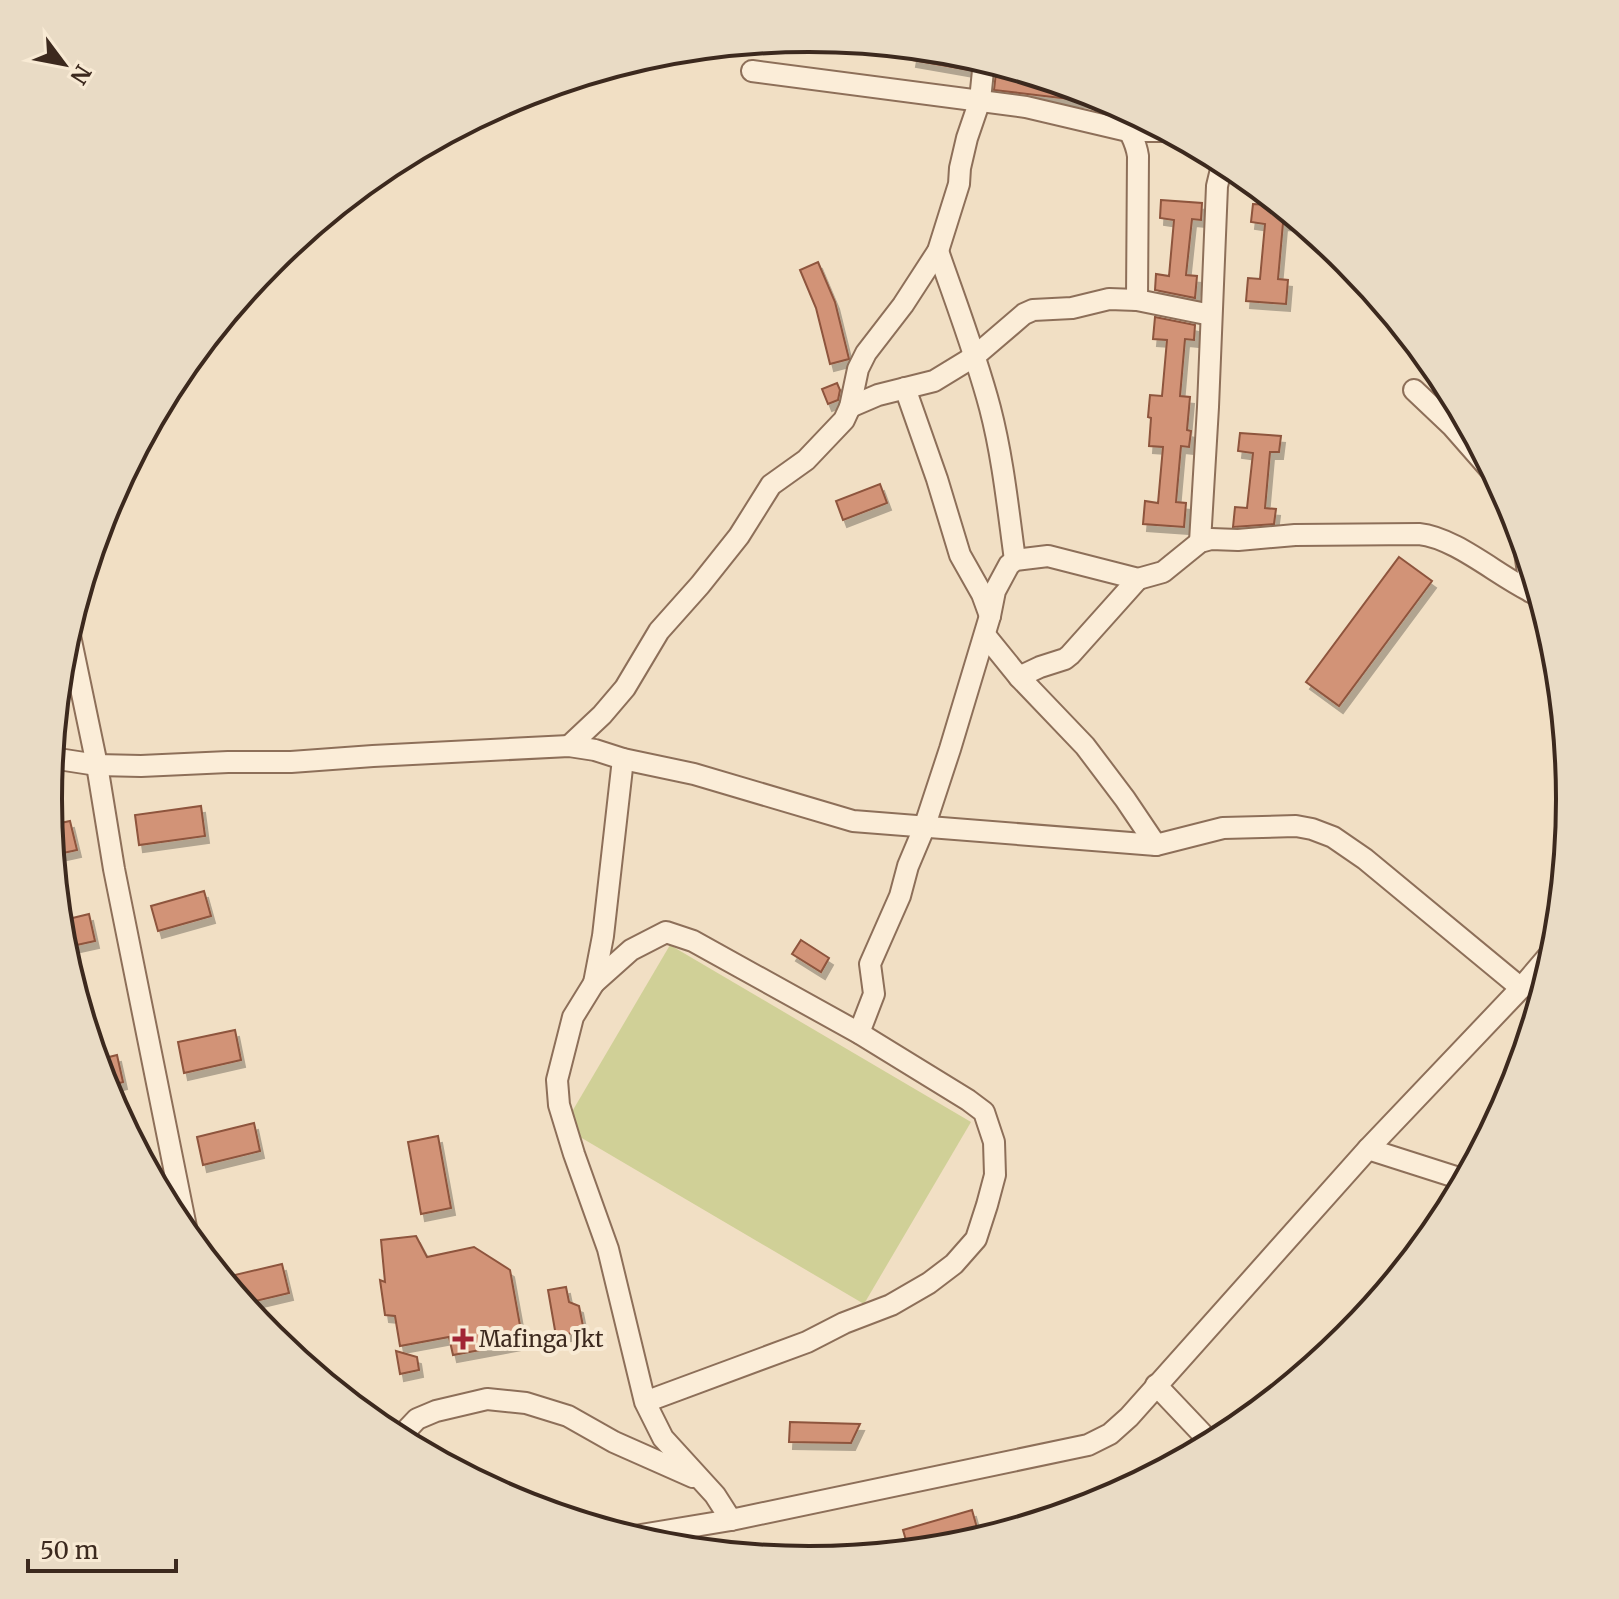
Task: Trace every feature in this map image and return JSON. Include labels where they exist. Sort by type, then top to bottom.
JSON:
[{"type":"lane","points":[[752,71],[1026,107],[1128,131],[1144,131]]},
{"type":"lane","points":[[569,746],[625,688],[659,631],[739,536],[771,485],[806,460],[844,420],[866,353],[903,305],[938,251],[959,184],[967,138],[980,100],[983,72]]},
{"type":"lane","points":[[1123,121],[1135,139],[1139,173],[1137,300]]},
{"type":"lane","points":[[1200,542],[1220,175]]},
{"type":"lane","points":[[938,251],[975,356],[990,410],[1005,482],[1015,560]]},
{"type":"lane","points":[[850,407],[878,395],[934,381],[975,356],[1024,314],[1033,310],[1072,308],[1109,299],[1137,300],[1211,315]]},
{"type":"lane","points":[[905,388],[960,555],[982,594],[988,626],[1019,677],[1085,746],[1156,845]]},
{"type":"lane","points":[[1414,390],[1465,441]]},
{"type":"lane","points":[[859,1033],[874,994],[870,964],[900,896],[908,866],[924,828],[988,626],[995,591],[1015,560],[1048,556],[1138,579],[1163,572],[1200,542],[1211,539],[1295,535],[1431,536],[1527,589]]},
{"type":"lane","points":[[1019,677],[1065,659],[1138,579]]},
{"type":"lane","points":[[75,660],[181,1204]]},
{"type":"lane","points":[[64,760],[97,765],[141,766],[291,762],[569,746],[694,774],[853,821],[1156,845],[1223,828],[1296,826],[1333,837],[1365,859],[1521,988]]},
{"type":"lane","points":[[594,983],[603,936],[623,759]]},
{"type":"lane","points":[[645,1402],[807,1342],[844,1323],[891,1305],[929,1283],[954,1264],[976,1239],[995,1175],[994,1142],[984,1112],[968,1100],[859,1033],[693,941],[666,932],[631,950],[594,983],[573,1017],[557,1080],[559,1105],[608,1249],[645,1402],[663,1438],[715,1495],[731,1520]]},
{"type":"lane","points":[[659,1532],[731,1520],[1088,1445],[1110,1434],[1129,1417],[1368,1149],[1538,969]]},
{"type":"lane","points":[[1368,1149],[1455,1177]]},
{"type":"lane","points":[[1156,1385],[1203,1435]]},
{"type":"lane","points":[[407,1429],[417,1419],[436,1411],[487,1399],[526,1403],[568,1416],[614,1442],[700,1480]]},
{"type":"green space","points":[[670,945],[971,1122],[864,1304],[563,1127]]},
{"type":"building","points":[[912,60],[955,66],[970,70]]},
{"type":"building","points":[[996,75],[1069,99],[994,90]]},
{"type":"building","points":[[1161,200],[1202,203],[1201,220],[1192,219],[1186,275],[1197,276],[1195,298],[1155,290],[1156,274],[1169,276],[1174,220],[1160,218]]},
{"type":"building","points":[[1253,204],[1263,205],[1285,223],[1283,223],[1278,279],[1288,280],[1286,304],[1246,301],[1248,278],[1260,279],[1265,224],[1251,222]]},
{"type":"building","points":[[818,262],[835,302],[849,359],[830,364],[816,308],[800,270]]},
{"type":"building","points":[[1155,317],[1195,325],[1194,340],[1185,339],[1180,396],[1190,397],[1189,447],[1181,446],[1176,502],[1186,503],[1184,527],[1143,524],[1145,501],[1158,503],[1163,447],[1149,446],[1150,395],[1162,396],[1167,340],[1153,339]]},
{"type":"building","points":[[837,383],[840,390],[838,400],[828,404],[822,389]]},
{"type":"building","points":[[1240,433],[1281,436],[1279,452],[1270,452],[1265,508],[1276,509],[1274,524],[1233,527],[1235,507],[1247,508],[1253,453],[1238,451]]},
{"type":"building","points":[[880,484],[887,503],[843,520],[836,501]]},
{"type":"building","points":[[1399,557],[1432,581],[1339,706],[1306,682]]},
{"type":"building","points":[[201,806],[205,836],[139,845],[135,815]]},
{"type":"building","points":[[70,821],[77,850],[64,853],[63,822]]},
{"type":"building","points":[[204,891],[211,916],[158,931],[151,906]]},
{"type":"building","points":[[89,914],[95,941],[76,945],[72,918]]},
{"type":"building","points":[[801,940],[829,958],[821,972],[792,954]]},
{"type":"building","points":[[235,1030],[241,1060],[184,1073],[178,1042]]},
{"type":"building","points":[[117,1055],[123,1082],[118,1083],[108,1057]]},
{"type":"building","points":[[254,1123],[260,1151],[203,1165],[197,1137]]},
{"type":"building","points":[[438,1136],[451,1208],[421,1214],[408,1142]]},
{"type":"building","points":[[416,1236],[427,1257],[474,1247],[510,1270],[523,1342],[453,1355],[449,1337],[400,1346],[395,1316],[385,1315],[380,1280],[385,1282],[381,1240]]},
{"type":"building","points":[[282,1264],[289,1293],[256,1301],[233,1275]]},
{"type":"building","points":[[566,1287],[569,1302],[579,1306],[584,1331],[556,1336],[548,1290]]},
{"type":"building","points":[[396,1351],[417,1357],[419,1370],[400,1374]]},
{"type":"building","points":[[790,1422],[860,1424],[851,1443],[789,1442]]},
{"type":"building","points":[[972,1510],[977,1528],[906,1541],[903,1530]]},
{"type":"place","name":"Mafinga Jkt","points":[[463,1339]]}]
